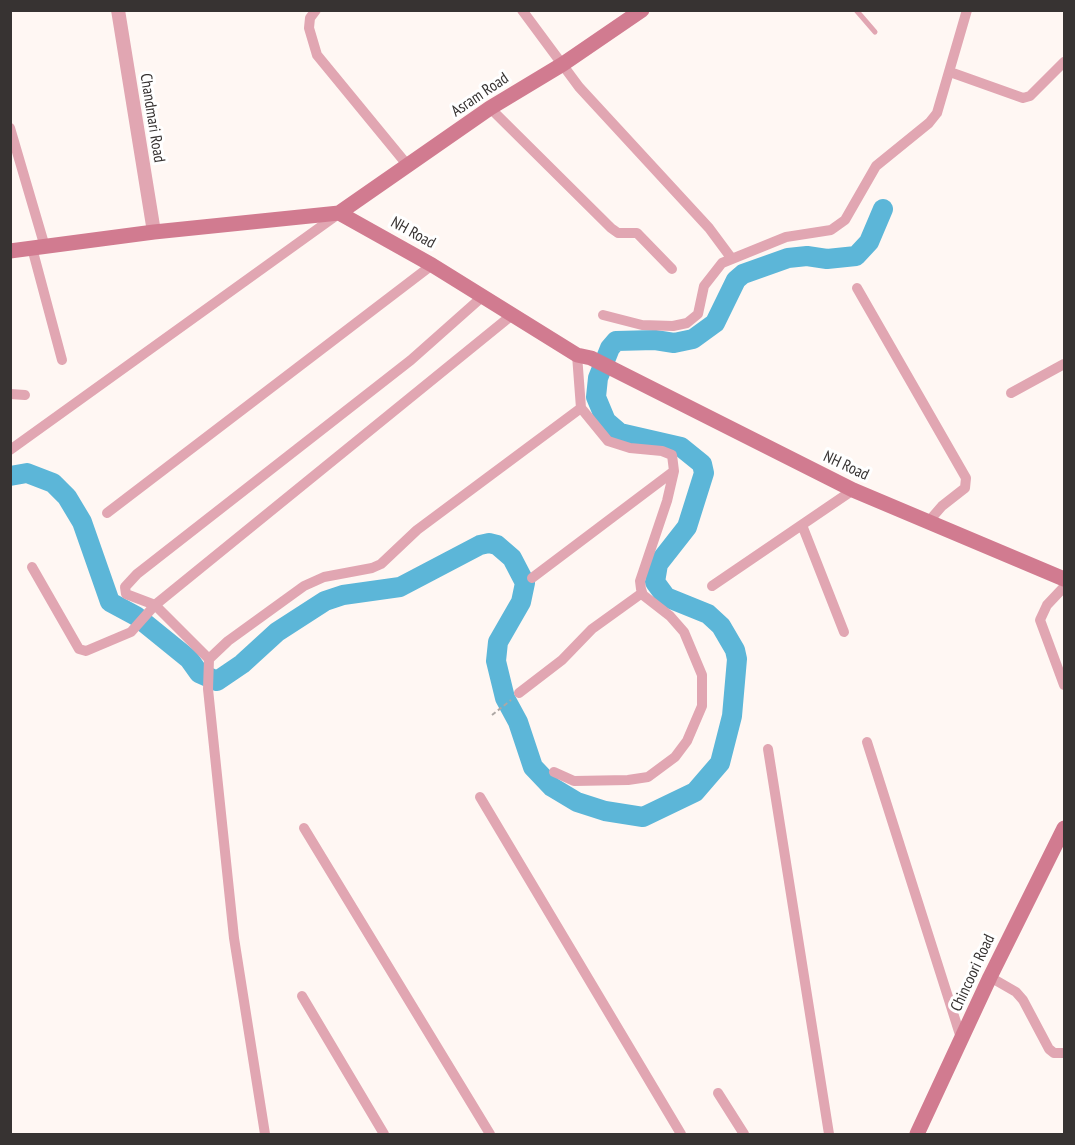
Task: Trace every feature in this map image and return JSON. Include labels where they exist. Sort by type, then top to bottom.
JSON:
[{"type":"main road","name":"Asram Road","points":[[339,213],[409,167],[490,108],[563,64],[642,10]]},
{"type":"main road","points":[[10,251],[154,232],[339,213]]},
{"type":"main road","name":"NH Road","points":[[339,213],[432,265],[584,357],[853,490],[1065,579]]},
{"type":"main road","name":"Chincoori Road","points":[[917,1134],[962,1042],[990,977],[1065,828]]},
{"type":"street","name":"Chandmari Road","points":[[118,10],[154,232]]},
{"type":"street","points":[[522,10],[579,87],[709,228],[732,259]]},
{"type":"street","points":[[603,315],[642,325],[673,326],[687,323],[700,310],[701,294],[712,274],[722,263],[786,237],[831,230],[845,220],[876,166],[933,118],[950,72],[967,10]]},
{"type":"street","points":[[311,13],[309,28],[317,55],[409,167]]},
{"type":"street","points":[[950,72],[1023,98],[1030,96],[1065,62]]},
{"type":"street","points":[[490,108],[611,228],[618,232],[637,232],[672,269]]},
{"type":"street","points":[[10,128],[39,247],[62,360]]},
{"type":"street","points":[[10,450],[339,213]]},
{"type":"street","points":[[107,513],[432,265]]},
{"type":"street","points":[[857,288],[966,478],[965,488],[929,521]]},
{"type":"street","points":[[208,662],[152,609],[126,594],[125,587],[137,574],[411,360],[482,297]]},
{"type":"street","points":[[32,567],[74,644],[82,651],[123,636],[137,626],[152,609],[512,315]]},
{"type":"street","points":[[555,772],[574,782],[648,777],[675,757],[687,741],[702,706],[702,675],[684,632],[670,616],[642,593],[640,581],[667,501],[674,471],[672,455],[662,451],[630,448],[608,441],[581,408],[584,357]]},
{"type":"street","points":[[1011,393],[1065,364]]},
{"type":"street","points":[[10,394],[25,395]]},
{"type":"street","points":[[265,1134],[234,938],[208,689],[208,662],[228,642],[304,586],[324,577],[372,568],[381,564],[417,530],[581,408]]},
{"type":"street","points":[[532,578],[674,471]]},
{"type":"street","points":[[712,586],[853,490]]},
{"type":"street","points":[[802,525],[844,632]]},
{"type":"street","points":[[1065,587],[1042,612],[1040,620],[1065,685]]},
{"type":"street","points":[[519,693],[562,660],[592,629],[642,593]]},
{"type":"street","points":[[867,742],[962,1042]]},
{"type":"street","points":[[768,749],[829,1134]]},
{"type":"street","points":[[480,797],[681,1134]]},
{"type":"street","points":[[304,828],[490,1134]]},
{"type":"street","points":[[990,977],[1016,992],[1023,1000],[1049,1049],[1053,1053],[1065,1053]]},
{"type":"street","points":[[302,996],[384,1134]]},
{"type":"street","points":[[718,1093],[744,1134]]},
{"type":"lane","points":[[856,10],[875,32]]},
{"type":"path","points":[[492,715],[519,693]]},
{"type":"waterway","points":[[10,476],[27,473],[53,483],[67,497],[82,522],[110,602],[136,616],[189,659],[199,673],[217,681],[242,664],[277,632],[325,601],[343,595],[400,587],[480,545],[489,543],[497,545],[512,558],[525,583],[521,602],[498,642],[496,661],[505,698],[518,722],[533,767],[552,787],[577,802],[605,811],[643,817],[695,792],[720,763],[732,716],[737,659],[735,650],[721,626],[708,614],[666,597],[655,582],[658,564],[687,527],[704,473],[702,464],[681,447],[620,433],[606,421],[596,397],[598,378],[610,348],[616,341],[655,340],[674,343],[693,339],[715,323],[736,280],[743,274],[788,258],[807,256],[827,259],[856,256],[869,242],[883,209]]}]
